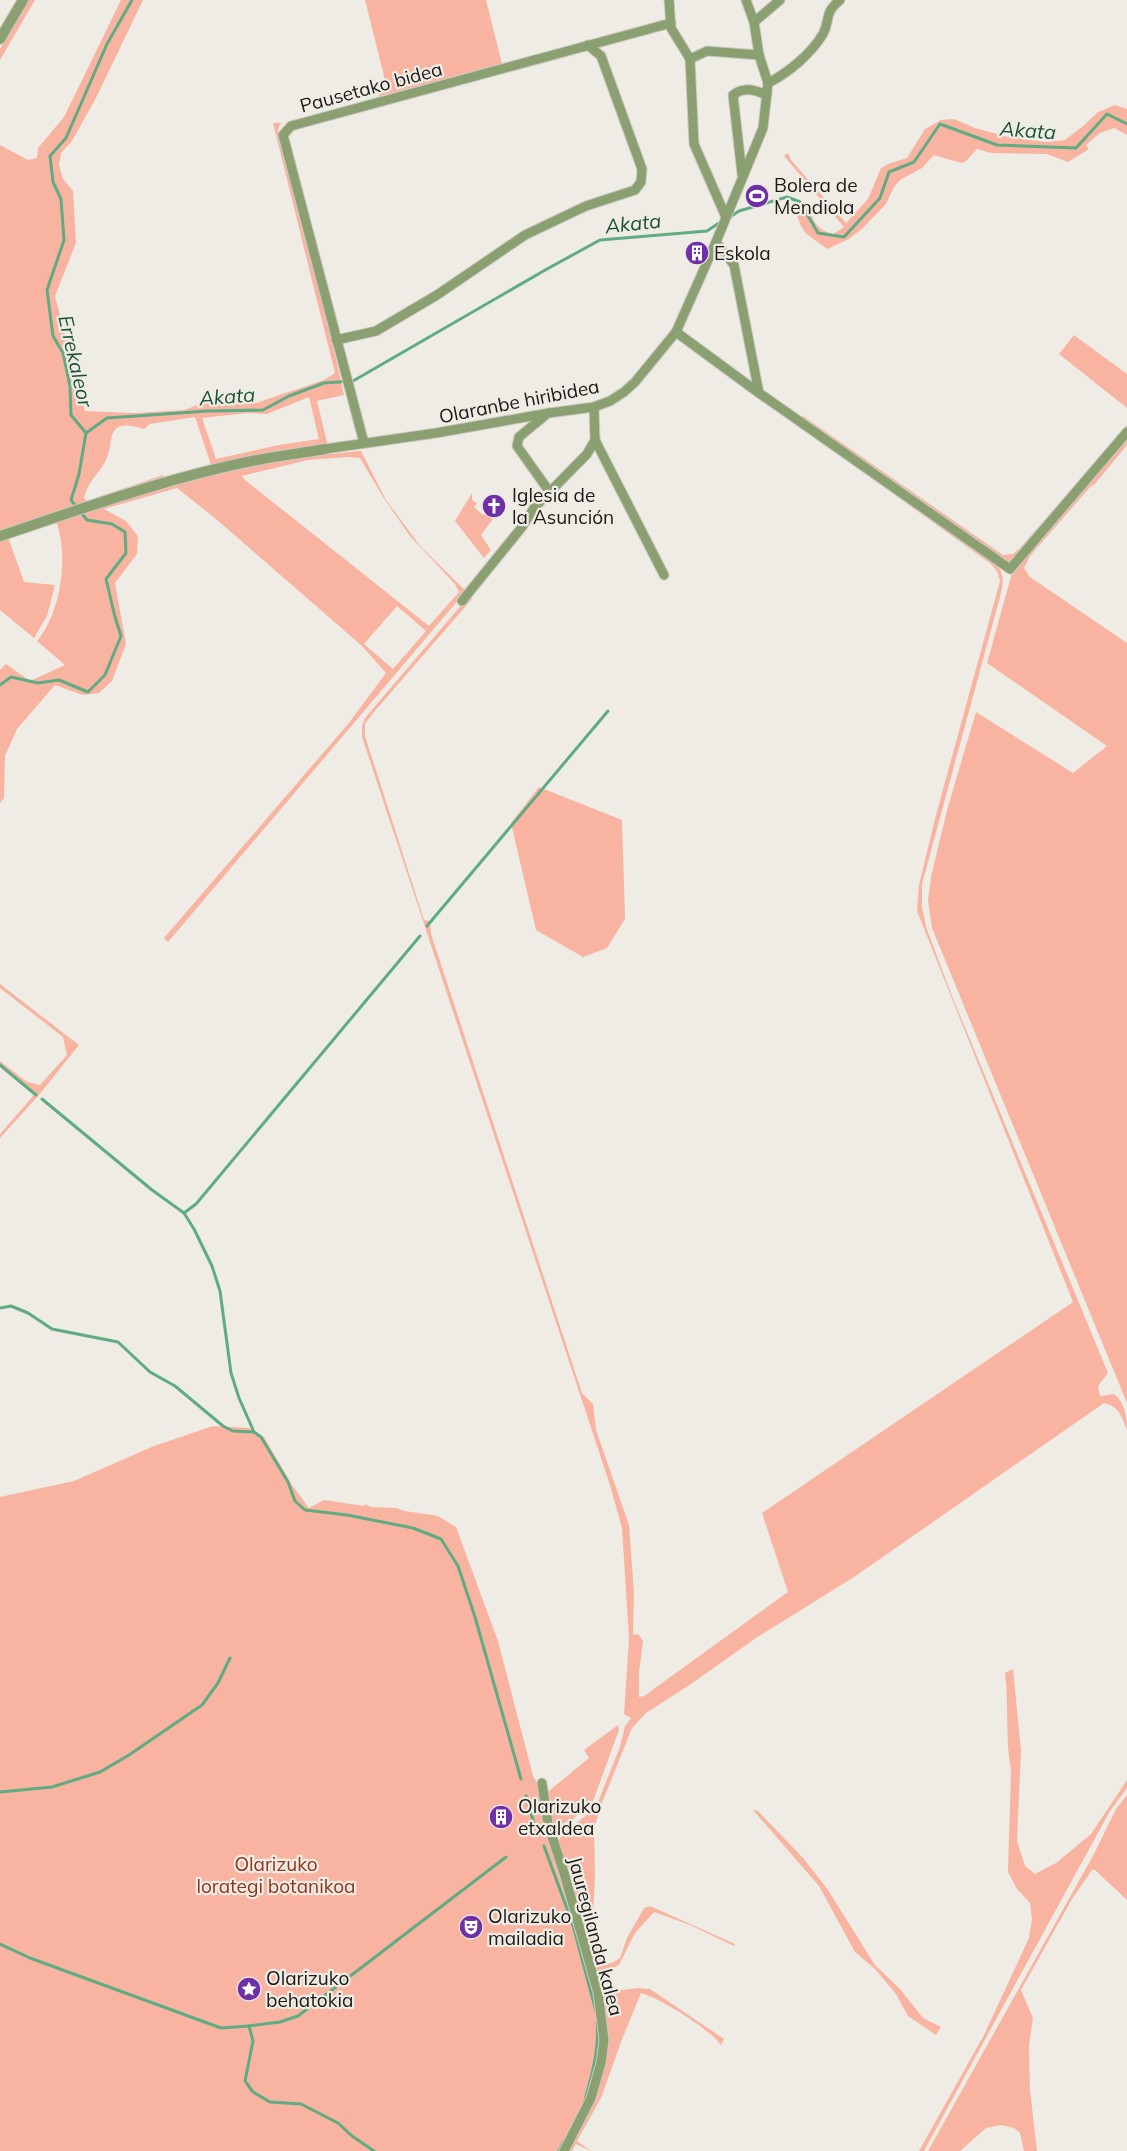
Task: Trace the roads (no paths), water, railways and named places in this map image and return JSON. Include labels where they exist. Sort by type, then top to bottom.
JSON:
[{"type":"street","points":[[0,39],[23,0]]},
{"type":"street","points":[[669,0],[672,28],[690,59],[694,144],[726,215]]},
{"type":"street","points":[[746,0],[754,22],[768,84],[782,76],[809,50],[823,33],[830,8],[840,0]]},
{"type":"street","points":[[754,22],[780,0]]},
{"type":"street","name":"Pausetako bidea","points":[[364,443],[283,135],[291,126],[671,23]]},
{"type":"street","points":[[336,340],[376,331],[437,295],[525,235],[586,206],[635,190],[641,182],[642,169],[601,56],[588,45]]},
{"type":"street","points":[[690,59],[707,51],[760,55]]},
{"type":"street","name":"Olaranbe hiribidea","points":[[325,449],[436,434],[549,413],[594,407],[610,401],[630,387],[676,332],[716,242],[762,128],[768,84]]},
{"type":"street","points":[[742,175],[733,95],[738,91],[753,88],[767,95]]},
{"type":"street","points":[[716,242],[734,265],[759,393]]},
{"type":"street","points":[[676,332],[759,393],[1010,569],[1127,432]]},
{"type":"street","points":[[594,407],[595,440],[664,575]]},
{"type":"street","points":[[549,413],[519,437],[517,446],[549,491]]},
{"type":"street","points":[[462,601],[549,491],[587,454],[595,440]]},
{"type":"street","points":[[0,536],[88,507],[213,470],[257,460],[325,449]]},
{"type":"street","name":"Jauregilanda kalea","points":[[542,1783],[548,1824],[567,1881],[598,1993],[604,2040],[601,2063],[591,2098],[564,2151]]},
{"type":"waterway","name":"Errekaleor","points":[[0,685],[11,677],[38,683],[59,680],[88,692],[105,675],[121,636],[106,579],[126,553],[125,532],[112,524],[87,520],[71,500],[79,474],[86,433],[71,415],[70,386],[63,353],[53,336],[47,290],[64,240],[61,199],[53,182],[50,156],[66,138],[107,44],[132,0]]},
{"type":"waterway","name":"Akata","points":[[730,217],[739,211],[787,197],[800,202],[818,233],[844,237],[880,198],[889,172],[914,162],[940,124],[997,145],[1076,148],[1107,114],[1127,124]]},
{"type":"waterway","name":"Akata","points":[[86,433],[107,418],[207,411],[263,410],[289,396],[324,383],[353,381],[600,240],[707,231],[722,221]]},
{"type":"waterway","points":[[427,926],[608,711]]},
{"type":"waterway","points":[[184,1213],[196,1204],[420,936]]},
{"type":"waterway","points":[[0,1065],[36,1095]]},
{"type":"waterway","points":[[42,1099],[152,1190],[184,1213],[212,1266],[220,1291],[231,1373],[239,1398],[254,1432]]},
{"type":"waterway","points":[[0,1308],[11,1306],[28,1313],[52,1329],[118,1342],[150,1372],[175,1386],[223,1426],[233,1431],[254,1432],[261,1437],[288,1482],[295,1501],[305,1510],[347,1515],[413,1528],[441,1539],[458,1566],[475,1617],[521,1779]]},
{"type":"waterway","points":[[0,1792],[52,1787],[100,1772],[129,1755],[202,1705],[218,1683],[230,1658]]},
{"type":"waterway","points":[[526,1796],[535,1827]]},
{"type":"waterway","points":[[544,1846],[573,1925],[596,2011]]},
{"type":"waterway","points":[[374,2151],[352,2136],[338,2123],[301,2104],[270,2102],[253,2092],[245,2081],[253,2041],[249,2026],[280,2022],[298,2016],[506,1857]]},
{"type":"waterway","points":[[0,1944],[30,1958],[221,2028],[249,2026]]},
{"type":"waterway","points":[[584,2104],[596,2053],[597,2022]]},
{"type":"waterway","points":[[559,2151],[564,2141]]},
{"type":"place","name":"Bolera de Mendiola","points":[[757,196]]},
{"type":"place","name":"Eskola","points":[[697,253]]},
{"type":"place","name":"Iglesia de la Asunción","points":[[494,506]]},
{"type":"place","name":"Olarizuko etxaldea","points":[[501,1817]]},
{"type":"place","name":"Olarizuko mailadia","points":[[471,1927]]},
{"type":"place","name":"Olarizuko behatokia","points":[[249,1989]]},
{"type":"park label","name":"Olarizuko lorategi botanikoa","points":[[276,1875]]}]
